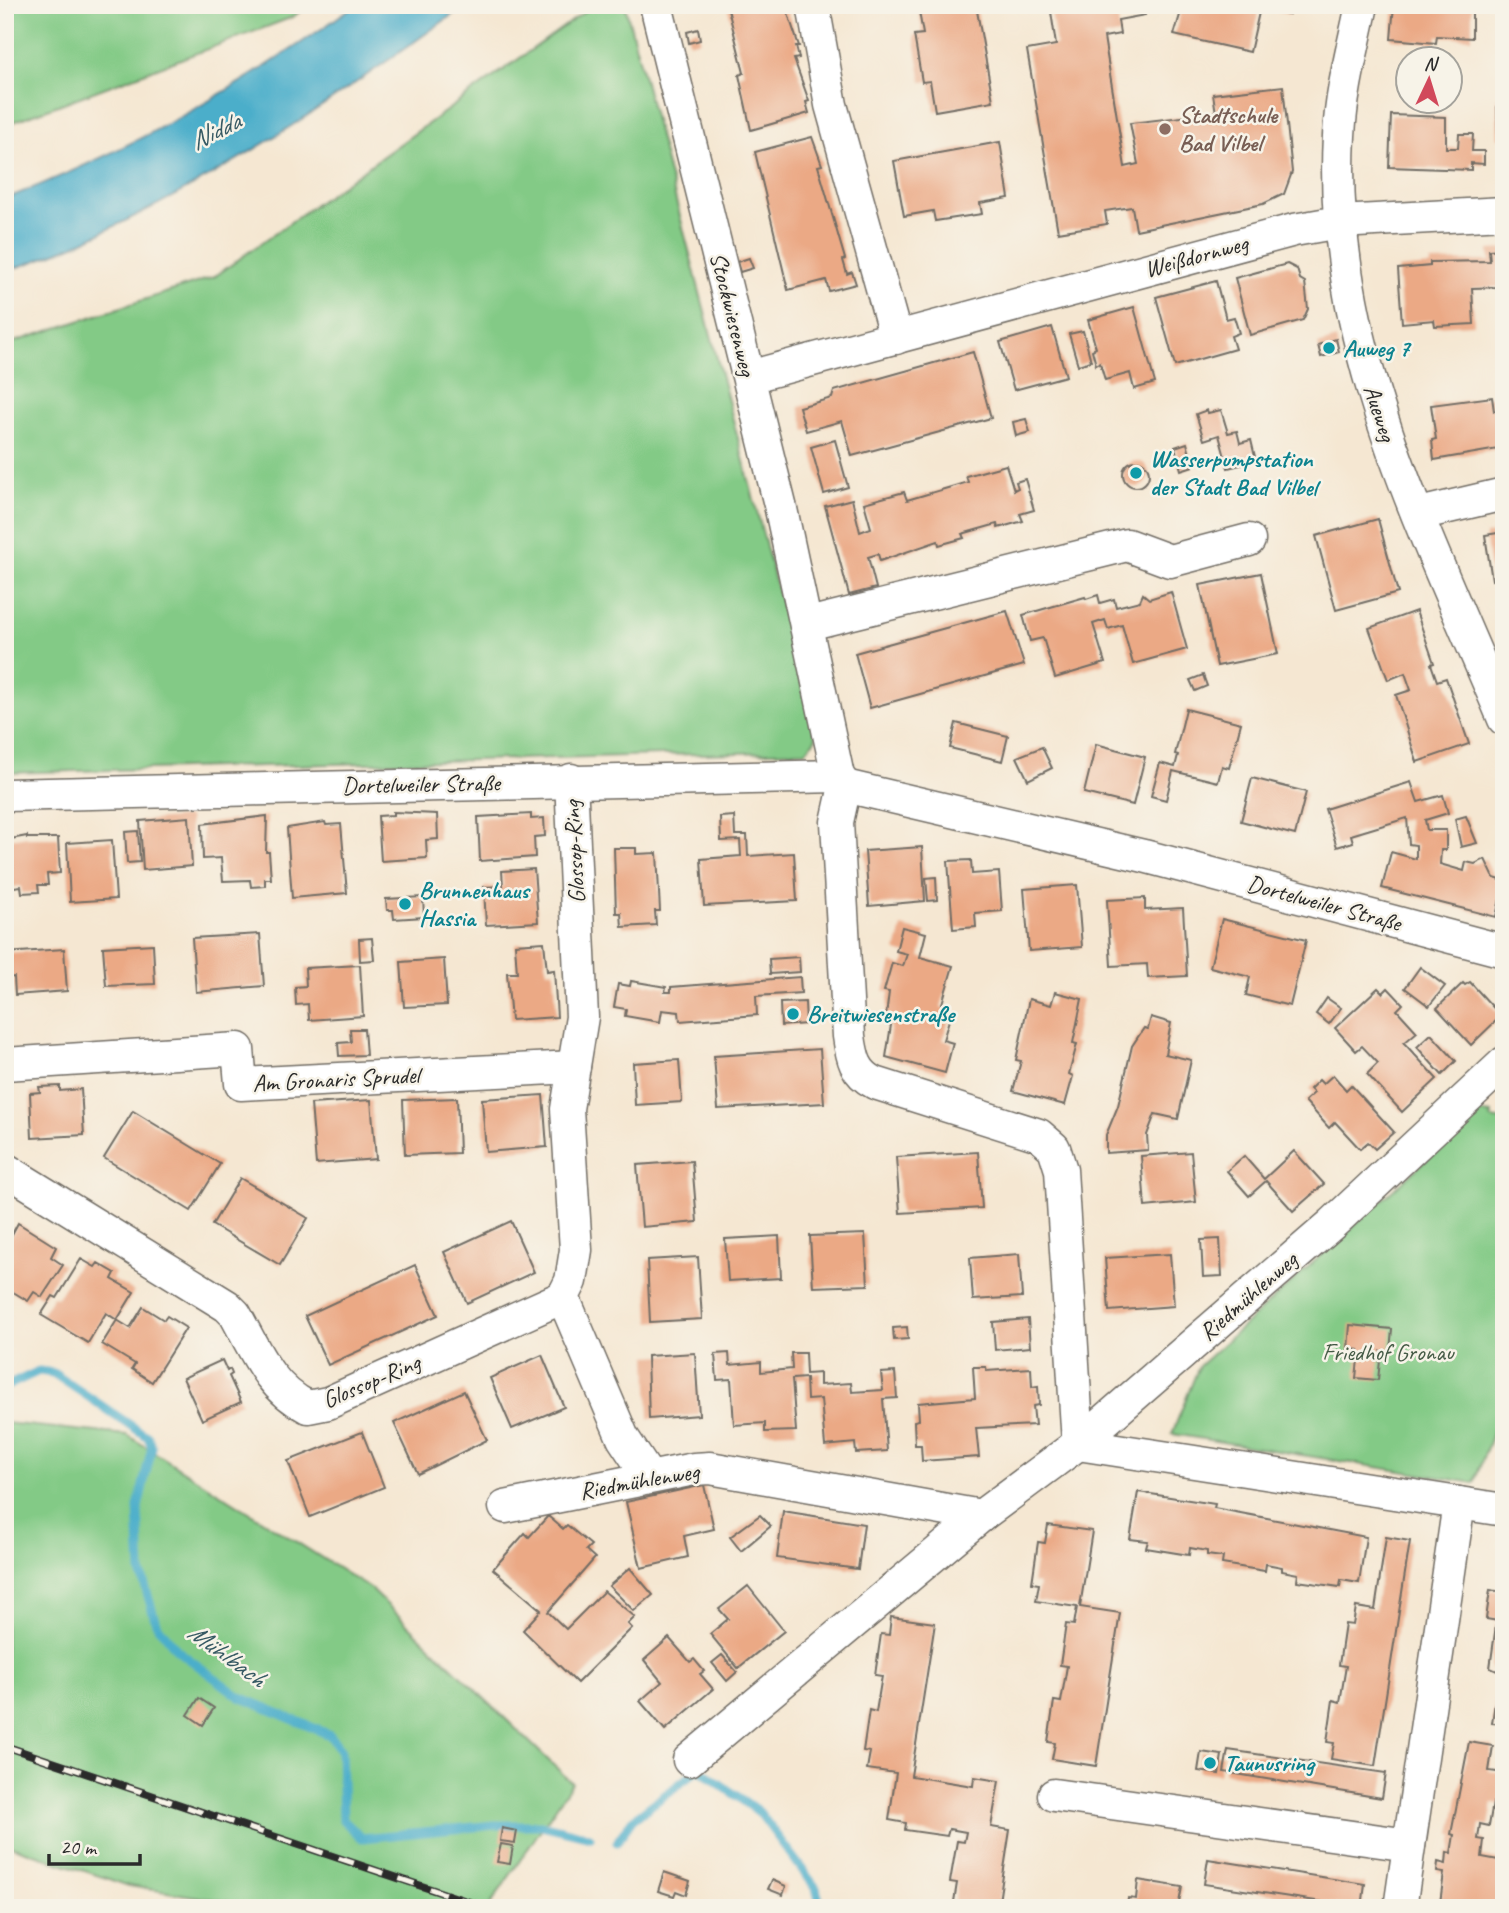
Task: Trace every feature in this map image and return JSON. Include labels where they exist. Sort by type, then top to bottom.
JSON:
[{"type":"street","name":"Stockwiesenweg","points":[[656,5],[749,377],[842,781]]},
{"type":"street","points":[[813,5],[831,105],[896,338]]},
{"type":"street","name":"Aueweg","points":[[1362,5],[1339,135],[1339,222],[1357,335],[1373,395],[1504,719]]},
{"type":"street","name":"Weißdornweg","points":[[749,377],[1294,230],[1339,222],[1504,213]]},
{"type":"street","points":[[1419,514],[1504,494]]},
{"type":"street","points":[[808,624],[1127,545],[1170,561],[1249,540]]},
{"type":"street","name":"Dortelweiler Straße","points":[[5,795],[571,780],[842,781],[897,801],[954,800],[1006,806],[1048,818],[1144,856],[1504,951]]},
{"type":"street","name":"Glossop-Ring","points":[[5,1169],[227,1306],[235,1314],[269,1376],[282,1392],[308,1407],[328,1403],[563,1297],[571,1281],[576,1250],[566,1109],[582,1017],[571,780]]},
{"type":"street","points":[[842,781],[837,822],[854,1061],[863,1077],[876,1083],[1039,1135],[1054,1148],[1061,1170],[1078,1444],[1504,1510]]},
{"type":"street","name":"Am Gronaris Sprudel","points":[[5,1064],[238,1049],[241,1084],[574,1067]]},
{"type":"street","name":"Riedmühlenweg","points":[[689,1760],[981,1516],[1078,1444],[1332,1224],[1504,1063]]},
{"type":"street","points":[[563,1297],[623,1438],[649,1477]]},
{"type":"street","name":"Riedmühlenweg","points":[[505,1507],[694,1469],[724,1470],[981,1516]]},
{"type":"street","points":[[1400,1908],[1459,1503]]},
{"type":"street","points":[[1054,1795],[1409,1845]]},
{"type":"green space","points":[[5,5],[308,5],[293,17],[5,125]]},
{"type":"green space","points":[[594,5],[625,5],[816,738],[806,751],[5,773],[5,345],[214,277]]},
{"type":"green space","name":"Friedhof Gronau","points":[[1478,1113],[1492,1114],[1491,1119],[1504,1121],[1504,1401],[1474,1483],[1172,1434],[1199,1366]]},
{"type":"green space","points":[[5,1423],[127,1435],[371,1589],[572,1783],[488,1908],[269,1908],[129,1886],[5,1844]]},
{"type":"water","name":"Nidda","points":[[355,5],[466,5],[341,93],[213,174],[95,236],[5,271],[5,199],[97,160],[186,114],[272,62]]},
{"type":"building","points":[[727,5],[785,5],[799,46],[796,46],[799,58],[794,59],[809,101],[806,102],[809,113],[751,130],[739,75],[744,73]]},
{"type":"building","points":[[976,5],[993,101],[935,111],[930,81],[922,82],[914,35],[923,34],[918,6]]},
{"type":"building","points":[[1050,5],[1143,5],[1145,15],[1118,20],[1120,34],[1104,37],[1125,167],[1138,164],[1130,123],[1216,113],[1213,94],[1283,86],[1292,172],[1284,194],[1263,204],[1136,230],[1132,207],[1105,211],[1107,224],[1058,232],[1027,50],[1056,45]]},
{"type":"building","points":[[1183,5],[1294,5],[1289,14],[1260,8],[1250,52],[1174,35]]},
{"type":"building","points":[[1394,5],[1472,5],[1472,38],[1437,36],[1436,43],[1391,39]]},
{"type":"building","points":[[698,29],[700,40],[689,43],[687,32]]},
{"type":"building","points":[[1497,97],[1504,97],[1504,138],[1498,138]]},
{"type":"building","points":[[1391,115],[1446,117],[1446,148],[1458,148],[1459,134],[1473,134],[1472,151],[1484,151],[1484,164],[1471,163],[1471,170],[1389,167]]},
{"type":"building","points":[[812,137],[822,165],[818,166],[847,274],[852,272],[856,284],[829,291],[826,280],[788,290],[755,152]]},
{"type":"building","points":[[1000,142],[1009,198],[980,203],[982,214],[935,221],[933,211],[904,216],[894,161]]},
{"type":"building","points":[[1504,249],[1504,287],[1472,288],[1474,324],[1435,326],[1434,320],[1402,323],[1398,269],[1430,266],[1430,262],[1490,261],[1489,250]]},
{"type":"building","points":[[749,258],[753,268],[740,272],[737,262]]},
{"type":"building","points":[[1287,264],[1297,269],[1300,279],[1305,282],[1308,309],[1303,320],[1250,335],[1235,278]]},
{"type":"building","points":[[1216,281],[1226,319],[1234,317],[1239,333],[1231,336],[1235,349],[1175,366],[1156,297]]},
{"type":"building","points":[[1134,307],[1155,383],[1134,389],[1130,373],[1105,380],[1100,363],[1096,365],[1092,350],[1096,348],[1088,320]]},
{"type":"building","points":[[1052,327],[1066,376],[1014,390],[1000,342]]},
{"type":"building","points":[[1083,331],[1091,361],[1078,365],[1069,334]]},
{"type":"building","name":"Auweg 7","points":[[1336,339],[1339,352],[1321,357],[1318,345]]},
{"type":"building","points":[[973,352],[991,418],[852,456],[842,421],[806,431],[799,407],[832,398],[834,391]]},
{"type":"building","points":[[1492,397],[1494,411],[1504,410],[1504,448],[1434,460],[1432,440],[1436,439],[1431,405]]},
{"type":"building","points":[[1207,410],[1208,413],[1221,410],[1228,433],[1237,431],[1240,443],[1251,440],[1256,461],[1228,468],[1219,435],[1204,440],[1196,414]]},
{"type":"building","points":[[1026,419],[1030,432],[1016,436],[1013,422]]},
{"type":"building","points":[[835,440],[848,487],[824,494],[811,447]]},
{"type":"building","points":[[1187,443],[1193,466],[1181,470],[1175,447]]},
{"type":"building","name":"Wasserpumpstation der Stadt Bad Vilbel","points":[[1136,461],[1145,465],[1149,474],[1145,483],[1136,487],[1127,483],[1123,474],[1127,465]]},
{"type":"building","points":[[1006,465],[1014,490],[1018,488],[1016,482],[1025,479],[1034,510],[1020,514],[1023,521],[998,528],[997,524],[962,534],[964,538],[939,545],[938,541],[880,561],[878,554],[868,557],[876,588],[849,595],[825,506],[852,499],[860,532],[871,528],[864,503],[904,492],[907,500],[968,482],[966,476]]},
{"type":"building","points":[[1378,519],[1398,593],[1336,610],[1316,536]]},
{"type":"building","points":[[1504,532],[1504,578],[1492,580],[1485,535]]},
{"type":"building","points":[[1261,573],[1278,654],[1217,666],[1200,585]]},
{"type":"building","points":[[1171,592],[1187,649],[1133,664],[1122,625],[1108,629],[1105,620],[1093,624],[1105,663],[1055,678],[1043,638],[1030,641],[1023,615],[1085,597],[1086,599],[1098,595],[1100,603],[1114,599],[1116,607],[1140,601],[1143,594],[1149,599]]},
{"type":"building","points":[[1007,611],[1024,665],[870,708],[855,653]]},
{"type":"building","points":[[1416,611],[1434,663],[1431,664],[1437,681],[1446,678],[1469,744],[1417,762],[1396,695],[1411,690],[1405,673],[1388,680],[1369,628]]},
{"type":"building","points":[[1203,675],[1207,686],[1195,691],[1190,680]]},
{"type":"building","points":[[1186,709],[1241,723],[1229,768],[1222,766],[1218,782],[1173,771],[1166,800],[1151,796],[1160,763],[1175,767],[1178,755],[1175,754]]},
{"type":"building","points":[[956,723],[1008,736],[1002,761],[950,748]]},
{"type":"building","points":[[1096,744],[1145,757],[1133,805],[1084,793]]},
{"type":"building","points":[[1042,747],[1052,768],[1028,780],[1017,757]]},
{"type":"building","points":[[1252,778],[1306,792],[1295,835],[1241,821]]},
{"type":"building","points":[[1411,782],[1418,802],[1443,795],[1448,813],[1425,820],[1427,830],[1446,830],[1446,850],[1441,850],[1440,864],[1464,871],[1466,862],[1475,864],[1485,859],[1494,878],[1504,881],[1496,917],[1382,888],[1391,852],[1416,859],[1416,845],[1409,844],[1407,818],[1351,835],[1353,842],[1337,847],[1325,809]]},
{"type":"building","points":[[393,812],[437,814],[438,839],[426,840],[427,858],[381,861],[378,816],[393,815]]},
{"type":"building","points":[[531,814],[531,819],[544,818],[545,836],[534,837],[535,857],[480,861],[478,817]]},
{"type":"building","points":[[267,816],[266,852],[269,852],[271,879],[265,879],[265,886],[251,887],[250,880],[223,881],[221,858],[203,859],[202,824]]},
{"type":"building","points":[[734,816],[735,835],[747,835],[748,856],[794,853],[797,901],[704,906],[701,859],[741,856],[740,840],[721,841],[720,817]]},
{"type":"building","points":[[1466,816],[1477,843],[1461,847],[1455,819]]},
{"type":"building","points":[[189,817],[192,866],[143,870],[140,821]]},
{"type":"building","points":[[325,822],[326,825],[341,824],[347,893],[292,898],[287,828]]},
{"type":"building","points":[[138,831],[140,862],[127,863],[125,832]]},
{"type":"building","points":[[27,836],[58,838],[60,873],[47,874],[48,885],[38,885],[39,892],[22,893],[21,886],[5,888],[5,840]]},
{"type":"building","points":[[112,840],[116,899],[70,902],[67,843]]},
{"type":"building","points":[[922,847],[925,901],[869,906],[865,851]]},
{"type":"building","points":[[614,848],[636,848],[636,854],[657,853],[660,911],[655,911],[656,925],[622,927],[621,913],[616,913]]},
{"type":"building","points":[[971,860],[972,874],[999,872],[1002,911],[975,913],[976,927],[953,929],[948,861]]},
{"type":"building","points":[[534,869],[538,922],[486,925],[484,887],[503,886],[502,871]]},
{"type":"building","points":[[936,877],[937,900],[928,901],[926,878]]},
{"type":"building","points":[[1077,885],[1082,947],[1029,951],[1024,889]]},
{"type":"building","name":"Brunnenhaus Hassia","points":[[423,897],[424,917],[394,919],[393,910],[387,910],[386,899]]},
{"type":"building","points":[[1145,898],[1145,910],[1183,908],[1187,976],[1148,978],[1147,964],[1111,966],[1107,900]]},
{"type":"building","points":[[1222,919],[1306,940],[1290,1006],[1246,995],[1250,977],[1210,967]]},
{"type":"building","points":[[902,927],[926,933],[920,957],[953,966],[941,1007],[952,1010],[943,1040],[953,1043],[945,1073],[886,1057],[891,1025],[885,1024],[889,992],[884,991],[892,963],[903,966],[907,954],[896,951]]},
{"type":"building","points":[[260,934],[264,986],[196,992],[192,938]]},
{"type":"building","points":[[372,938],[374,960],[360,961],[359,939]]},
{"type":"building","points":[[544,942],[547,971],[554,970],[557,1017],[511,1020],[507,973],[517,973],[515,944]]},
{"type":"building","points":[[153,944],[155,984],[106,986],[103,947]]},
{"type":"building","points":[[64,949],[67,991],[15,995],[14,977],[5,978],[5,953]]},
{"type":"building","points":[[799,957],[800,972],[770,974],[769,959]]},
{"type":"building","points":[[444,959],[447,1005],[404,1007],[401,962]]},
{"type":"building","points":[[360,965],[363,1016],[309,1020],[308,1004],[296,1005],[295,987],[306,986],[305,968]]},
{"type":"building","points":[[1420,967],[1445,986],[1429,1006],[1405,988]]},
{"type":"building","points":[[800,977],[801,993],[756,996],[757,1015],[680,1021],[679,1012],[662,1010],[660,1022],[625,1016],[626,1009],[614,1007],[618,984],[630,986],[631,981],[666,987],[665,992],[671,992],[671,987]]},
{"type":"building","points":[[1470,982],[1501,1016],[1471,1045],[1437,1008],[1463,983],[1465,985]]},
{"type":"building","points":[[1378,988],[1383,993],[1388,988],[1403,1004],[1397,1010],[1417,1032],[1404,1043],[1437,1079],[1402,1112],[1367,1074],[1378,1063],[1362,1046],[1356,1051],[1335,1028]]},
{"type":"building","points":[[1055,992],[1082,999],[1073,1043],[1077,1044],[1069,1074],[1073,1076],[1065,1105],[1013,1091],[1021,1061],[1016,1060],[1029,999],[1051,1005]]},
{"type":"building","points":[[1327,998],[1341,1008],[1329,1024],[1316,1014]]},
{"type":"building","name":"Breitwiesenstraße","points":[[805,1002],[806,1024],[781,1026],[780,1003]]},
{"type":"building","points":[[1151,1017],[1171,1023],[1165,1054],[1191,1060],[1178,1119],[1155,1114],[1147,1135],[1148,1150],[1106,1153],[1106,1135],[1118,1106],[1132,1046],[1144,1028],[1148,1029]]},
{"type":"building","points":[[350,1029],[364,1029],[366,1055],[339,1056],[338,1043],[351,1042]]},
{"type":"building","points":[[1431,1034],[1456,1061],[1442,1075],[1417,1047]]},
{"type":"building","points":[[820,1049],[824,1103],[718,1109],[714,1056]]},
{"type":"building","points":[[679,1060],[682,1102],[635,1105],[633,1063]]},
{"type":"building","points":[[1333,1075],[1346,1090],[1351,1085],[1394,1132],[1375,1149],[1368,1142],[1360,1149],[1335,1122],[1329,1128],[1305,1101],[1314,1093],[1310,1089],[1319,1080],[1323,1084]]},
{"type":"building","points":[[60,1086],[60,1091],[81,1089],[84,1135],[32,1138],[30,1093],[40,1092],[39,1087]]},
{"type":"building","points":[[543,1095],[547,1147],[486,1152],[482,1099]]},
{"type":"building","points":[[457,1098],[459,1153],[405,1155],[403,1100]]},
{"type":"building","points":[[371,1100],[376,1159],[316,1164],[311,1104]]},
{"type":"building","points":[[133,1111],[220,1164],[191,1211],[104,1158]]},
{"type":"building","points":[[1294,1151],[1324,1184],[1293,1211],[1266,1181],[1249,1196],[1227,1171],[1244,1156],[1264,1179]]},
{"type":"building","points":[[978,1152],[982,1208],[900,1213],[896,1157]]},
{"type":"building","points":[[1191,1152],[1196,1202],[1145,1207],[1141,1156]]},
{"type":"building","points":[[692,1161],[697,1222],[642,1227],[637,1165]]},
{"type":"building","points":[[240,1178],[308,1218],[280,1265],[212,1225]]},
{"type":"building","points":[[511,1221],[534,1272],[467,1303],[444,1252]]},
{"type":"building","points":[[18,1223],[56,1247],[51,1257],[63,1265],[42,1297],[34,1292],[28,1301],[5,1287],[5,1238],[10,1238]]},
{"type":"building","points":[[865,1234],[868,1285],[813,1287],[810,1236]]},
{"type":"building","points":[[779,1236],[781,1278],[728,1281],[725,1239]]},
{"type":"building","points":[[1220,1239],[1222,1276],[1203,1277],[1201,1240]]},
{"type":"building","points":[[1019,1254],[1022,1297],[973,1300],[970,1258]]},
{"type":"building","points":[[1170,1254],[1174,1306],[1109,1311],[1105,1258]]},
{"type":"building","points":[[698,1257],[702,1319],[650,1322],[647,1260]]},
{"type":"building","points":[[81,1259],[95,1267],[98,1263],[115,1273],[112,1279],[134,1292],[117,1320],[106,1313],[88,1343],[41,1315],[53,1296],[57,1298]]},
{"type":"building","points":[[415,1265],[438,1315],[328,1365],[305,1316]]},
{"type":"building","points":[[143,1307],[164,1320],[167,1316],[186,1328],[152,1382],[132,1369],[135,1364],[102,1344],[117,1320],[130,1328]]},
{"type":"building","points":[[1028,1319],[1030,1347],[995,1350],[993,1322]]},
{"type":"building","points":[[1350,1325],[1392,1329],[1390,1351],[1381,1351],[1378,1380],[1356,1378],[1359,1350],[1348,1349]]},
{"type":"building","points":[[907,1327],[908,1339],[894,1340],[893,1328]]},
{"type":"building","points":[[695,1353],[699,1415],[649,1419],[647,1356]]},
{"type":"building","points":[[729,1353],[730,1365],[761,1362],[761,1372],[792,1369],[791,1353],[805,1353],[806,1374],[820,1373],[820,1385],[851,1383],[852,1392],[883,1390],[881,1373],[895,1372],[897,1398],[883,1399],[887,1451],[856,1453],[855,1443],[825,1446],[821,1399],[807,1400],[806,1378],[792,1379],[796,1431],[765,1432],[765,1423],[734,1425],[731,1379],[717,1380],[715,1354]]},
{"type":"building","points":[[542,1355],[564,1407],[512,1429],[490,1378]]},
{"type":"building","points":[[222,1360],[227,1371],[230,1369],[232,1374],[229,1376],[241,1402],[202,1420],[183,1378]]},
{"type":"building","points":[[973,1367],[986,1367],[987,1371],[1031,1368],[1032,1387],[1038,1386],[1039,1405],[1033,1406],[1035,1425],[976,1428],[979,1457],[922,1461],[921,1445],[915,1445],[914,1421],[919,1420],[918,1403],[975,1398]]},
{"type":"building","points":[[464,1391],[487,1440],[418,1474],[394,1423]]},
{"type":"building","points":[[362,1432],[384,1487],[310,1517],[288,1461]]},
{"type":"building","points":[[704,1485],[714,1529],[684,1536],[688,1557],[641,1568],[626,1502]]},
{"type":"building","points":[[1138,1492],[1215,1504],[1214,1508],[1366,1537],[1359,1583],[1341,1580],[1340,1587],[1297,1581],[1298,1574],[1282,1571],[1282,1567],[1266,1564],[1265,1571],[1222,1564],[1223,1557],[1207,1555],[1207,1551],[1190,1548],[1189,1555],[1146,1548],[1148,1541],[1130,1539]]},
{"type":"building","points":[[783,1511],[864,1524],[858,1569],[777,1558]]},
{"type":"building","points":[[760,1515],[771,1526],[741,1551],[730,1537]]},
{"type":"building","points":[[548,1516],[563,1529],[567,1525],[591,1545],[586,1550],[595,1558],[548,1612],[566,1629],[604,1591],[635,1617],[628,1624],[632,1628],[577,1683],[523,1630],[541,1610],[493,1569],[525,1533],[529,1537]]},
{"type":"building","points":[[1048,1525],[1092,1531],[1080,1607],[1120,1613],[1096,1766],[1052,1759],[1055,1743],[1048,1742],[1054,1701],[1061,1702],[1067,1666],[1060,1665],[1066,1624],[1074,1625],[1077,1607],[1036,1601],[1039,1584],[1032,1583],[1038,1542],[1045,1543]]},
{"type":"building","points":[[1386,1537],[1410,1541],[1375,1766],[1331,1759],[1334,1743],[1327,1742],[1333,1700],[1340,1702],[1346,1666],[1339,1665],[1345,1624],[1353,1625],[1356,1607],[1375,1610]]},
{"type":"building","points":[[630,1568],[653,1595],[634,1611],[609,1586]]},
{"type":"building","points":[[748,1586],[784,1631],[738,1668],[710,1634],[728,1619],[719,1609]]},
{"type":"building","points":[[1490,1590],[1504,1592],[1504,1622],[1486,1619]]},
{"type":"building","points":[[891,1617],[935,1623],[911,1776],[973,1786],[974,1777],[999,1781],[991,1827],[1010,1830],[998,1908],[953,1908],[957,1883],[950,1882],[957,1841],[964,1842],[966,1832],[949,1829],[947,1836],[905,1830],[906,1823],[889,1820],[896,1773],[867,1769],[870,1752],[863,1751],[869,1710],[876,1712],[882,1676],[875,1675],[881,1634],[889,1635]]},
{"type":"building","points":[[1496,1625],[1504,1626],[1504,1674],[1490,1668]]},
{"type":"building","points":[[669,1638],[690,1662],[694,1659],[704,1671],[700,1674],[713,1689],[665,1730],[640,1701],[662,1682],[644,1660]]},
{"type":"building","points":[[722,1655],[737,1672],[727,1681],[712,1663]]},
{"type":"building","points":[[1496,1695],[1504,1696],[1504,1724],[1492,1723]]},
{"type":"building","points":[[199,1698],[214,1708],[203,1725],[188,1715]]},
{"type":"building","points":[[1469,1742],[1493,1746],[1489,1771],[1504,1773],[1504,1805],[1493,1803],[1489,1826],[1480,1824],[1478,1839],[1484,1840],[1482,1857],[1504,1861],[1504,1908],[1440,1903],[1444,1873],[1437,1872],[1438,1862],[1446,1864],[1447,1852],[1451,1853],[1454,1835],[1451,1834]]},
{"type":"building","points":[[1228,1750],[1386,1773],[1382,1798],[1224,1772]]},
{"type":"building","name":"Taunusring","points":[[1201,1752],[1222,1755],[1219,1774],[1198,1771]]},
{"type":"building","points":[[502,1828],[517,1831],[515,1843],[500,1841]]},
{"type":"building","points":[[501,1844],[513,1846],[510,1864],[497,1862]]},
{"type":"building","points":[[1208,1859],[1365,1884],[1362,1908],[1204,1884]]},
{"type":"building","points":[[664,1872],[690,1881],[686,1895],[676,1891],[674,1896],[658,1891]]},
{"type":"building","points":[[772,1880],[786,1886],[783,1895],[768,1889]]},
{"type":"building","points":[[1138,1880],[1182,1887],[1178,1908],[1127,1908],[1128,1898],[1136,1899]]},
{"type":"waterway","name":"Mühlbach","points":[[5,1387],[39,1371],[53,1373],[148,1437],[152,1447],[138,1507],[141,1572],[156,1623],[177,1650],[240,1697],[330,1735],[341,1751],[343,1820],[362,1838],[495,1825],[541,1825],[590,1837]]},
{"type":"waterway","name":"Mühlbach","points":[[617,1842],[632,1820],[699,1769],[759,1812],[816,1888],[821,1908]]},
{"type":"railway","points":[[5,1746],[487,1908]]},
{"type":"place","name":"Stadtschule Bad Vilbel","points":[[1165,129]]},
{"type":"place","name":"Auweg 7","points":[[1329,348]]},
{"type":"place","name":"Wasserpumpstation der Stadt Bad Vilbel","points":[[1136,473]]},
{"type":"place","name":"Brunnenhaus Hassia","points":[[405,904]]},
{"type":"place","name":"Breitwiesenstraße","points":[[793,1014]]},
{"type":"place","name":"Taunusring","points":[[1210,1763]]}]
